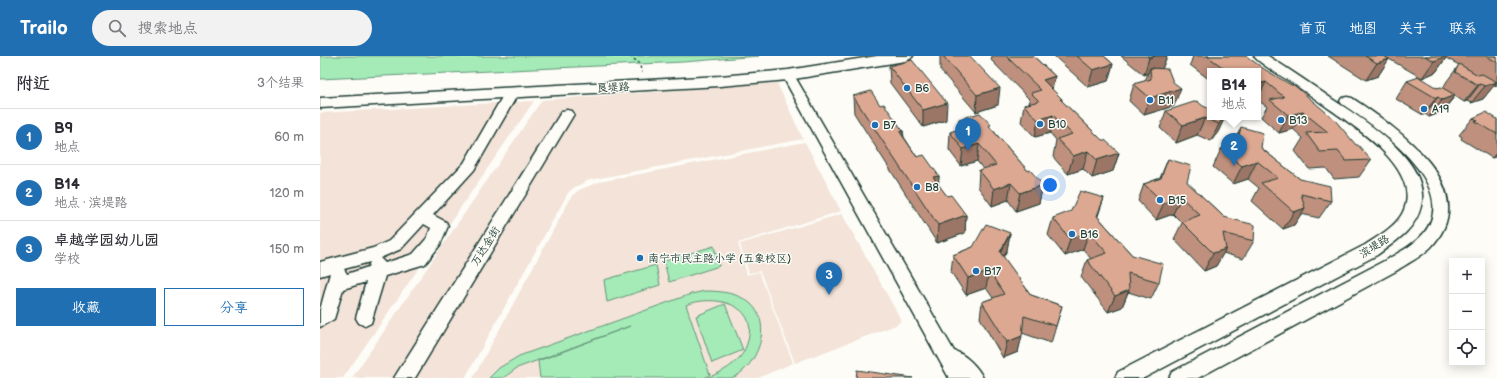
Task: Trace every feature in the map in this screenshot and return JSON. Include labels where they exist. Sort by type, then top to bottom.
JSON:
[{"type":"main road","name":"良堤路","points":[[320,91],[642,73],[723,70],[783,65],[842,56]]},
{"type":"main road","name":"良堤路","points":[[320,104],[720,81],[788,75],[905,56]]},
{"type":"street","name":"滨堤路","points":[[1125,378],[1371,250],[1397,232],[1407,219],[1413,207],[1414,193],[1410,179],[1402,164],[1391,150],[1354,118],[1260,56]]},
{"type":"street","points":[[1180,378],[1390,266],[1413,252],[1419,248],[1431,235],[1440,217],[1440,201],[1426,166],[1409,148],[1383,125],[1279,56]]},
{"type":"street","points":[[788,75],[959,378]]},
{"type":"street","points":[[320,269],[377,253],[395,245],[469,166],[512,92]]},
{"type":"street","name":"万达金街","points":[[404,378],[567,114]]},
{"type":"street","points":[[336,284],[419,259],[434,241],[440,226],[430,220]]},
{"type":"street","points":[[365,318],[377,272],[377,253]]},
{"type":"street","points":[[320,319],[328,314],[341,263]]},
{"type":"street","points":[[942,347],[951,378]]},
{"type":"street","points":[[942,347],[973,378]]},
{"type":"path","points":[[630,56],[637,59],[642,73]]},
{"type":"shaded area","points":[[777,83],[803,139],[589,180],[573,188],[568,193],[465,378],[352,378],[542,100]]},
{"type":"shaded area","points":[[534,101],[343,378],[320,378],[320,113]]},
{"type":"shaded area","name":"南宁市民主路小学 (五象校区)","points":[[805,142],[841,211],[738,243],[747,275],[759,272],[793,363],[758,378],[473,378],[568,203],[573,195],[579,190],[599,182]]},
{"type":"shaded area","points":[[842,214],[901,321],[896,325],[795,363],[760,271],[749,273],[740,244]]},
{"type":"green space","points":[[320,56],[759,56],[683,62],[320,79]]},
{"type":"green space","points":[[714,246],[719,266],[669,282],[664,261]]},
{"type":"green space","points":[[656,265],[660,285],[607,302],[604,280]]},
{"type":"green space","points":[[705,291],[723,292],[741,297],[751,304],[757,311],[762,329],[759,347],[750,363],[740,374],[735,377],[707,378],[730,366],[742,354],[748,340],[750,327],[747,317],[731,304],[720,301],[708,301],[686,305],[710,375],[704,378],[540,378],[538,361],[630,326],[517,368],[503,378],[489,378],[499,368],[519,356],[691,294]]},
{"type":"green space","points":[[725,304],[743,350],[712,363],[696,316]]},
{"type":"building","points":[[943,56],[970,56],[1000,88],[977,95]]},
{"type":"building","points":[[1006,56],[1033,56],[1055,76],[1043,80],[1062,99],[1060,99],[1102,140],[1105,140],[1119,153],[1097,160],[1088,151],[1073,156],[1057,139],[1072,134],[1053,115],[1038,120],[1024,105],[1039,101],[1031,93],[1041,90]]},
{"type":"building","points":[[1077,56],[1104,56],[1113,64],[1093,70]]},
{"type":"building","points":[[1207,56],[1246,56],[1264,69],[1291,85],[1294,85],[1334,119],[1371,160],[1346,161],[1338,151],[1320,152],[1306,133],[1328,132],[1303,112],[1288,115],[1270,100],[1284,97],[1266,82],[1261,82],[1261,68],[1224,68]]},
{"type":"building","points":[[1365,56],[1384,56],[1389,59],[1377,63]]},
{"type":"building","points":[[1425,56],[1446,56],[1434,61]]},
{"type":"building","points":[[1486,56],[1497,56],[1497,62]]},
{"type":"building","points":[[912,60],[947,103],[923,110],[889,66]]},
{"type":"building","points":[[1459,64],[1478,75],[1482,74],[1497,82],[1485,86],[1480,84],[1478,85],[1455,72]]},
{"type":"building","points":[[1150,68],[1168,69],[1173,82],[1181,88],[1150,98],[1134,84],[1151,79]]},
{"type":"building","points":[[1419,77],[1437,88],[1441,87],[1455,95],[1442,100],[1407,81]]},
{"type":"building","points":[[871,91],[880,105],[884,104],[903,131],[900,132],[917,157],[924,155],[939,176],[933,177],[947,196],[951,195],[966,215],[938,225],[853,96]]},
{"type":"building","points":[[1197,101],[1207,108],[1207,119],[1205,118],[1183,125],[1166,111]]},
{"type":"building","points":[[1486,112],[1497,119],[1497,134],[1475,121],[1478,120],[1473,118]]},
{"type":"building","points":[[980,113],[991,125],[989,126],[1028,171],[1030,170],[1043,185],[1020,193],[1011,183],[994,189],[979,170],[996,165],[979,144],[963,149],[950,132],[966,127],[959,119]]},
{"type":"building","points":[[1210,120],[1222,120],[1219,124]]},
{"type":"building","points":[[1241,127],[1263,133],[1261,148],[1300,179],[1330,186],[1331,201],[1301,194],[1305,208],[1294,212],[1261,183],[1278,178],[1257,161],[1242,166],[1221,149],[1237,144]]},
{"type":"building","points":[[1168,159],[1191,166],[1187,182],[1224,217],[1255,225],[1254,241],[1223,233],[1226,249],[1213,253],[1182,222],[1200,215],[1181,197],[1164,203],[1144,184],[1161,178]]},
{"type":"building","points":[[1080,191],[1104,198],[1097,216],[1132,255],[1163,264],[1159,282],[1128,273],[1129,290],[1115,296],[1087,260],[1107,253],[1089,232],[1070,239],[1053,218],[1071,211]]},
{"type":"building","points":[[986,224],[1010,233],[1000,252],[1031,295],[1062,306],[1056,326],[1024,316],[1022,336],[1007,342],[982,302],[1004,294],[989,271],[968,278],[953,255],[973,247]]},
{"type":"building","points":[[857,370],[913,378],[856,378]]},
{"type":"place","name":"B6","points":[[907,88]]},
{"type":"place","name":"B11","points":[[1150,100]]},
{"type":"place","name":"A19","points":[[1424,109]]},
{"type":"place","name":"B13","points":[[1281,120]]},
{"type":"place","name":"B10","points":[[1040,124]]},
{"type":"place","name":"B7","points":[[875,125]]},
{"type":"place","name":"B9","points":[[968,151]]},
{"type":"place","name":"B14","points":[[1234,166]]},
{"type":"place","name":"B8","points":[[917,187]]},
{"type":"place","name":"B15","points":[[1160,200]]},
{"type":"place","name":"B16","points":[[1072,234]]},
{"type":"place","name":"南宁市民主路小学 (五象校区)","points":[[640,258]]},
{"type":"place","name":"B17","points":[[976,271]]},
{"type":"place","name":"卓越学园幼儿园","points":[[829,295]]}]
